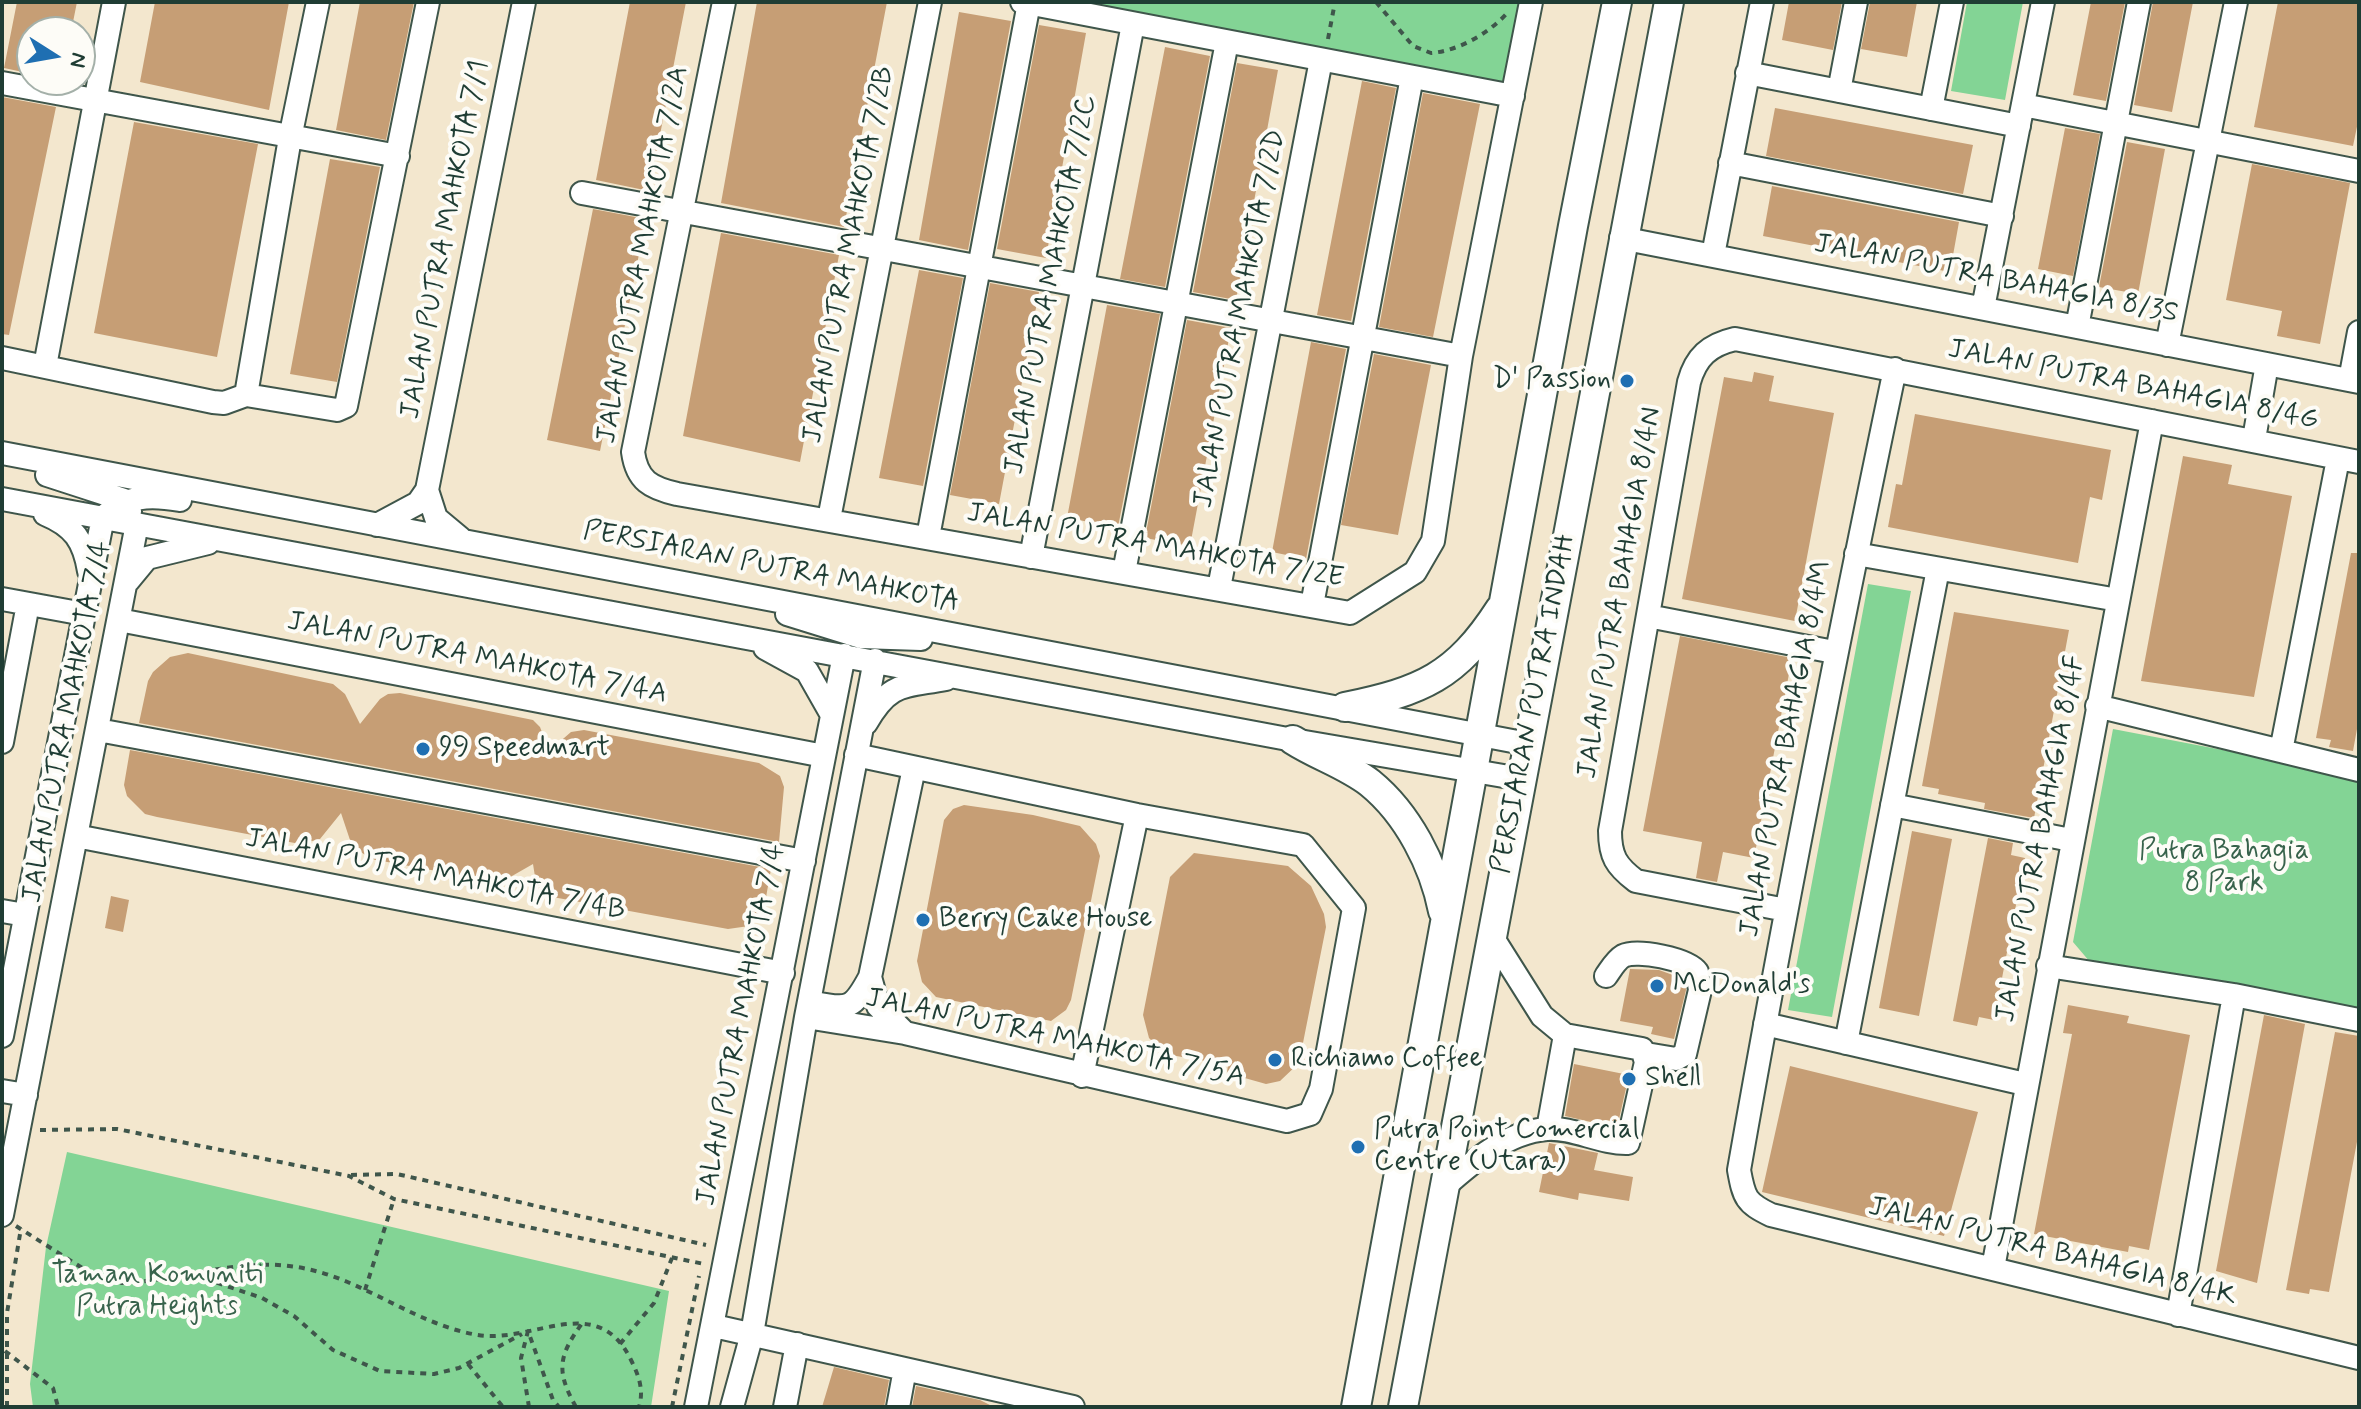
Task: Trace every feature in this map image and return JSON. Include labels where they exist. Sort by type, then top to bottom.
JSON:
[{"type":"main road","name":"PERSIARAN PUTRA INDAH","points":[[1356,1407],[1617,2]]},
{"type":"main road","name":"PERSIARAN PUTRA INDAH","points":[[1403,1407],[1621,238],[1669,2]]},
{"type":"main road","points":[[1345,707],[1416,690],[1437,678],[1456,664],[1484,634],[1506,600]]},
{"type":"main road","points":[[1293,740],[1369,783],[1395,809],[1420,847],[1438,887],[1445,924]]},
{"type":"street","points":[[45,366],[114,2]]},
{"type":"street","points":[[246,395],[290,138],[318,2]]},
{"type":"street","points":[[2,358],[213,402],[224,403],[246,395],[337,410],[346,406],[428,2]]},
{"type":"street","name":"JALAN PUTRA MAHKOTA 7/1","points":[[427,490],[524,2]]},
{"type":"street","name":"JALAN PUTRA MAHKOTA 7/2A","points":[[677,494],[648,486],[640,476],[633,452],[724,2]]},
{"type":"street","name":"JALAN PUTRA MAHKOTA 7/2B","points":[[829,519],[930,2]]},
{"type":"street","name":"JALAN PUTRA MAHKOTA 7/2E","points":[[677,494],[1350,613],[1415,572],[1433,541],[1461,356],[1531,2]]},
{"type":"street","points":[[1713,255],[1762,2]]},
{"type":"street","points":[[1839,91],[1856,2]]},
{"type":"street","points":[[1931,109],[1952,2]]},
{"type":"street","points":[[1983,308],[2043,2]]},
{"type":"street","points":[[2077,327],[2139,2]]},
{"type":"street","points":[[2167,345],[2236,2]]},
{"type":"street","points":[[928,537],[1025,3],[1227,42],[1324,50],[1412,77],[1513,96]]},
{"type":"street","name":"JALAN PUTRA MAHKOTA 7/2C","points":[[1031,557],[1133,24]]},
{"type":"street","points":[[1124,572],[1227,42]]},
{"type":"street","name":"JALAN PUTRA MAHKOTA 7/2D","points":[[1219,588],[1324,50]]},
{"type":"street","points":[[1747,73],[1931,109],[2115,123],[2359,171]]},
{"type":"street","points":[[1312,605],[1412,77]]},
{"type":"street","points":[[2,83],[398,156]]},
{"type":"street","points":[[1730,163],[2002,216]]},
{"type":"street","points":[[582,193],[1461,356]]},
{"type":"street","name":"JALAN PUTRA BAHAGIA 8/3S","points":[[1621,238],[2354,381]]},
{"type":"street","points":[[2354,381],[2359,332]]},
{"type":"street","name":"JALAN PUTRA BAHAGIA 8/4N","points":[[1786,910],[1636,881],[1619,868],[1610,851],[1610,831],[1694,363],[1719,343],[1735,339],[1895,369]]},
{"type":"street","points":[[2254,439],[2267,364]]},
{"type":"street","name":"JALAN PUTRA BAHAGIA 8/4G","points":[[1895,369],[2349,460]]},
{"type":"street","name":"JALAN PUTRA BAHAGIA 8/4M","points":[[1742,1189],[1739,1170],[1834,652],[1895,369]]},
{"type":"street","name":"JALAN PUTRA BAHAGIA 8/4F","points":[[1993,1268],[2025,1084],[2152,421]]},
{"type":"street","points":[[2,454],[33,472],[124,500],[160,496],[209,505],[254,501]]},
{"type":"street","name":"PERSIARAN PUTRA MAHKOTA","points":[[2,454],[1528,744]]},
{"type":"street","points":[[2281,751],[2349,460]]},
{"type":"street","points":[[377,525],[418,503],[427,490]]},
{"type":"street","points":[[427,490],[436,518],[465,541]]},
{"type":"street","points":[[5,499],[1293,740],[1521,779]]},
{"type":"street","points":[[5,499],[70,526],[85,547],[91,580]]},
{"type":"street","points":[[103,517],[124,500]]},
{"type":"street","points":[[124,500],[137,524]]},
{"type":"street","name":"JALAN PUTRA MAHKOTA 7/4","points":[[2,1036],[103,517]]},
{"type":"street","name":"JALAN PUTRA MAHKOTA 7/4","points":[[7,1220],[26,1095],[137,524]]},
{"type":"street","points":[[126,583],[147,558],[190,545],[225,540]]},
{"type":"street","points":[[1856,554],[2118,600]]},
{"type":"street","points":[[1846,1043],[1938,569]]},
{"type":"street","points":[[757,596],[765,607],[861,637],[947,643],[983,638]]},
{"type":"street","points":[[2,599],[84,614]]},
{"type":"street","points":[[2,742],[28,604]]},
{"type":"street","points":[[1648,616],[1834,652]]},
{"type":"street","name":"JALAN PUTRA MAHKOTA 7/4A","points":[[119,620],[824,756]]},
{"type":"street","points":[[844,655],[861,637]]},
{"type":"street","points":[[732,1407],[752,1334],[808,1009],[875,660],[861,637]]},
{"type":"street","points":[[752,638],[775,655],[807,671],[832,715]]},
{"type":"street","name":"JALAN PUTRA MAHKOTA 7/4","points":[[696,1407],[844,655]]},
{"type":"street","points":[[858,744],[886,694],[901,685],[959,676]]},
{"type":"street","points":[[2097,706],[2359,770]]},
{"type":"street","points":[[98,730],[804,861]]},
{"type":"street","name":"JALAN PUTRA MAHKOTA 7/5A","points":[[808,1009],[1082,1076],[1287,1121],[1310,1114],[1321,1089],[1354,908],[1303,845],[1137,815],[914,768],[858,744]]},
{"type":"street","points":[[808,1009],[850,1006],[857,1002],[870,977],[914,768]]},
{"type":"street","points":[[1892,805],[2071,840]]},
{"type":"street","points":[[1082,1076],[1137,815]]},
{"type":"street","name":"JALAN PUTRA MAHKOTA 7/4B","points":[[76,836],[783,973]]},
{"type":"street","points":[[2,911],[25,915]]},
{"type":"street","points":[[1491,935],[1542,1016],[1565,1035],[1642,1049],[1646,1054],[1676,1059],[1685,1054],[1700,990],[1697,972],[1682,961],[1632,954],[1622,957],[1606,976]]},
{"type":"street","points":[[2048,966],[2234,995],[2359,1020]]},
{"type":"street","points":[[870,977],[878,1006],[905,1033]]},
{"type":"street","points":[[2178,1315],[2234,995]]},
{"type":"street","points":[[1765,1024],[2025,1084]]},
{"type":"street","points":[[1548,1129],[1565,1035]]},
{"type":"street","points":[[1444,1187],[1476,1158],[1507,1141],[1548,1129],[1628,1143],[1646,1054]]},
{"type":"street","points":[[2,1091],[26,1095]]},
{"type":"street","name":"JALAN PUTRA BAHAGIA 8/4K","points":[[1742,1189],[1750,1205],[1771,1215],[2359,1356]]},
{"type":"street","points":[[714,1326],[905,1369],[1029,1402],[1073,1407]]},
{"type":"street","points":[[785,1407],[797,1344]]},
{"type":"street","points":[[898,1407],[905,1369]]},
{"type":"path","points":[[1324,50],[1335,2]]},
{"type":"path","points":[[1376,2],[1413,46],[1431,53],[1476,37],[1497,24],[1515,2]]},
{"type":"path","points":[[40,1130],[117,1129],[349,1176],[397,1174],[712,1247]]},
{"type":"path","points":[[349,1176],[394,1199],[705,1264]]},
{"type":"path","points":[[365,1290],[394,1199]]},
{"type":"path","points":[[7,1220],[98,1278],[119,1283],[142,1283],[255,1265],[290,1266],[326,1274],[437,1323],[478,1335],[508,1336],[583,1322],[607,1331],[620,1344],[639,1376],[639,1407]]},
{"type":"path","points":[[620,1344],[654,1303],[672,1258]]},
{"type":"path","points":[[191,1274],[262,1298],[294,1316],[333,1350],[380,1371],[434,1374],[468,1364],[528,1331]]},
{"type":"path","points":[[576,1407],[565,1385],[561,1363],[567,1344],[583,1322]]},
{"type":"path","points":[[528,1331],[521,1358],[529,1407]]},
{"type":"path","points":[[528,1331],[549,1390],[559,1407]]},
{"type":"path","points":[[5,1351],[53,1388],[58,1407]]},
{"type":"path","points":[[468,1364],[503,1407]]},
{"type":"green space","points":[[1050,2],[1523,2],[1506,88]]},
{"type":"green space","points":[[1967,2],[2023,2],[2005,100],[1951,91]]},
{"type":"green space","points":[[1868,584],[1911,591],[1832,1017],[1788,1010]]},
{"type":"green space","name":"Putra Bahagia 8 Park","points":[[2113,729],[2359,776],[2359,1009],[2090,962],[2073,942]]},
{"type":"green space","name":"Taman Komuniti Putra Heights","points":[[67,1152],[669,1291],[651,1407],[33,1407],[30,1384],[46,1247]]},
{"type":"building","points":[[17,2],[77,2],[74,16],[16,16],[16,71],[4,68]]},
{"type":"building","points":[[155,2],[289,2],[269,110],[140,82]]},
{"type":"building","points":[[360,2],[414,2],[386,140],[336,130]]},
{"type":"building","points":[[630,2],[686,2],[649,191],[596,180]]},
{"type":"building","points":[[757,2],[887,2],[844,227],[721,203]]},
{"type":"building","points":[[1789,2],[1842,2],[1833,50],[1782,40]]},
{"type":"building","points":[[1870,2],[1917,2],[1907,57],[1861,49]]},
{"type":"building","points":[[2091,2],[2125,2],[2106,101],[2073,95]]},
{"type":"building","points":[[2153,2],[2193,2],[2172,112],[2134,105]]},
{"type":"building","points":[[2278,2],[2359,2],[2359,117],[2353,146],[2254,127]]},
{"type":"building","points":[[959,12],[1011,21],[968,250],[919,240]]},
{"type":"building","points":[[1039,25],[1086,33],[1046,258],[997,249]]},
{"type":"building","points":[[1165,47],[1210,56],[1165,287],[1120,279]]},
{"type":"building","points":[[1237,63],[1278,70],[1236,300],[1193,292]]},
{"type":"building","points":[[1362,81],[1396,88],[1351,321],[1317,315]]},
{"type":"building","points":[[1423,93],[1480,104],[1433,337],[1379,327]]},
{"type":"building","points":[[2,97],[56,107],[9,335],[2,334]]},
{"type":"building","points":[[1775,108],[1973,145],[1963,194],[1766,156]]},
{"type":"building","points":[[134,122],[258,144],[217,357],[94,333]]},
{"type":"building","points":[[2065,128],[2100,134],[2073,276],[2038,269]]},
{"type":"building","points":[[2127,142],[2165,149],[2138,294],[2099,287]]},
{"type":"building","points":[[330,159],[380,167],[337,382],[290,374]]},
{"type":"building","points":[[2252,164],[2350,183],[2320,344],[2277,336],[2282,311],[2226,300]]},
{"type":"building","points":[[1772,186],[1959,222],[1950,272],[1763,236]]},
{"type":"building","points":[[593,209],[646,219],[600,451],[547,440]]},
{"type":"building","points":[[721,233],[839,255],[800,462],[683,436]]},
{"type":"building","points":[[919,270],[963,278],[923,486],[879,478]]},
{"type":"building","points":[[990,283],[1039,292],[999,504],[950,495]]},
{"type":"building","points":[[1107,305],[1160,314],[1118,527],[1067,518]]},
{"type":"building","points":[[1187,320],[1231,328],[1190,546],[1145,538]]},
{"type":"building","points":[[1311,342],[1346,349],[1306,559],[1272,552]]},
{"type":"building","points":[[1374,354],[1431,365],[1398,535],[1341,525]]},
{"type":"building","points":[[1754,372],[1774,376],[1769,401],[1834,413],[1795,621],[1682,599],[1724,377],[1752,382]]},
{"type":"building","points":[[1915,414],[2111,450],[2102,500],[2090,497],[2078,563],[1888,527],[1896,484],[1902,485]]},
{"type":"building","points":[[2183,456],[2232,465],[2228,484],[2292,496],[2254,697],[2141,681]]},
{"type":"building","points":[[2351,553],[2359,553],[2359,718],[2353,751],[2329,747],[2331,740],[2316,738]]},
{"type":"building","points":[[1954,612],[2069,630],[2034,818],[1984,809],[1985,803],[1938,794],[1939,789],[1922,786]]},
{"type":"building","points":[[1680,636],[1792,658],[1754,858],[1723,852],[1717,882],[1696,878],[1702,842],[1643,831]]},
{"type":"building","points":[[188,653],[333,684],[345,694],[360,724],[380,699],[388,694],[400,693],[533,720],[540,727],[549,751],[571,732],[584,730],[759,763],[780,776],[784,787],[779,842],[139,723],[148,681],[153,672],[170,657]]},
{"type":"building","points":[[130,750],[771,869],[765,903],[749,926],[728,929],[547,896],[536,883],[533,864],[505,880],[491,881],[371,859],[352,846],[341,813],[320,839],[300,844],[157,817],[145,814],[127,796],[124,785]]},
{"type":"building","points":[[964,805],[1033,815],[1080,826],[1096,844],[1100,856],[1071,1000],[1066,1010],[1051,1021],[936,997],[922,982],[917,961],[944,820],[953,809]]},
{"type":"building","points":[[1912,831],[1952,839],[1919,1016],[1879,1008]]},
{"type":"building","points":[[1988,838],[2013,843],[2011,855],[2025,858],[1994,1020],[1979,1017],[1977,1026],[1953,1021]]},
{"type":"building","points":[[1194,853],[1288,866],[1311,886],[1324,914],[1326,927],[1299,1063],[1280,1081],[1266,1084],[1227,1073],[1228,1065],[1165,1054],[1149,1038],[1143,1015],[1170,877]]},
{"type":"building","points":[[111,896],[129,900],[123,932],[105,928]]},
{"type":"building","name":"McDonald's","points":[[1630,969],[1659,970],[1684,979],[1686,990],[1674,1039],[1651,1034],[1653,1027],[1620,1021]]},
{"type":"building","points":[[2068,1005],[2129,1016],[2127,1023],[2190,1035],[2149,1250],[2129,1246],[2128,1252],[2034,1234],[2072,1034],[2063,1033]]},
{"type":"building","points":[[2264,1015],[2305,1024],[2257,1283],[2216,1271]]},
{"type":"building","points":[[2335,1032],[2359,1036],[2359,1131],[2329,1292],[2310,1289],[2309,1294],[2286,1290]]},
{"type":"building","points":[[1574,1064],[1629,1075],[1617,1128],[1565,1116]]},
{"type":"building","points":[[1790,1066],[1978,1112],[1944,1236],[1762,1192]]},
{"type":"building","points":[[1549,1143],[1598,1153],[1594,1170],[1633,1177],[1629,1201],[1579,1193],[1578,1200],[1539,1192]]},
{"type":"building","points":[[834,1367],[889,1380],[884,1407],[822,1407]]},
{"type":"building","points":[[916,1386],[980,1400],[994,1407],[912,1407]]},
{"type":"place","name":"D' Passion","points":[[1627,381]]},
{"type":"place","name":"99 Speedmart","points":[[423,749]]},
{"type":"place","name":"Berry Cake House","points":[[923,920]]},
{"type":"place","name":"McDonald's","points":[[1657,986]]},
{"type":"place","name":"Richiamo Coffee","points":[[1275,1060]]},
{"type":"place","name":"Shell","points":[[1629,1079]]},
{"type":"place","name":"Putra Point Comercial Centre (Utara)","points":[[1358,1147]]}]
